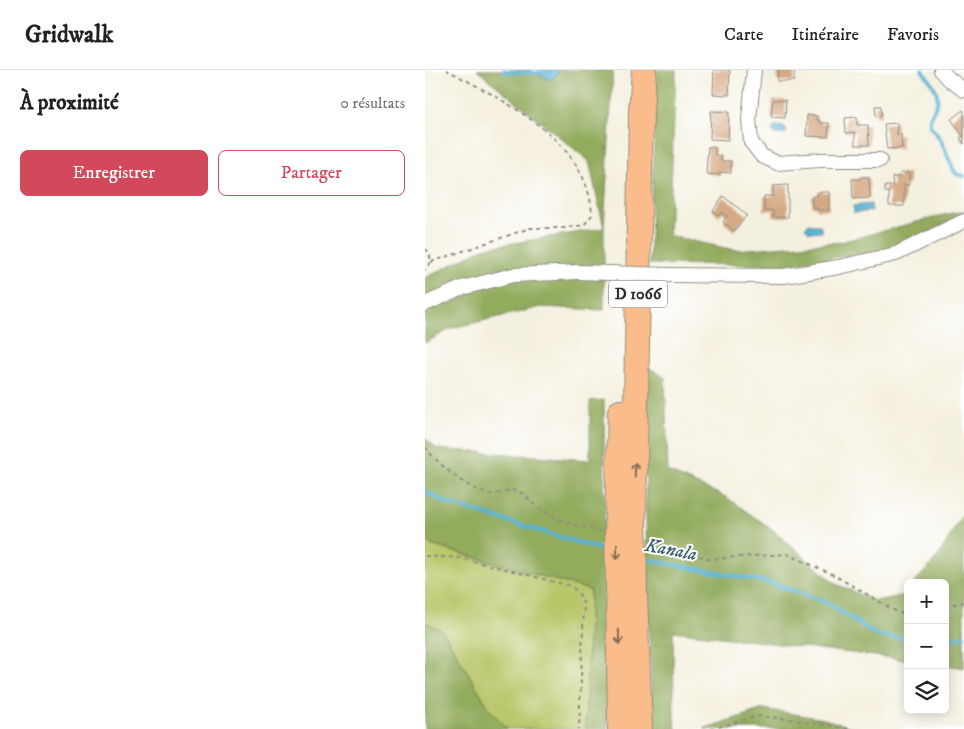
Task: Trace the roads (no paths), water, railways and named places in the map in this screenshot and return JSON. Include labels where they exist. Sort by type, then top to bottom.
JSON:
[{"type":"highway","name":"D 1066","points":[[629,70],[619,522],[640,729]]},
{"type":"highway","name":"D 1066","points":[[619,522],[644,70]]},
{"type":"highway","name":"D 1066","points":[[620,729],[627,590]]},
{"type":"street","points":[[754,70],[749,119],[751,142],[762,156],[777,163],[820,160],[880,160]]},
{"type":"street","points":[[941,70],[949,79],[964,90]]},
{"type":"street","points":[[425,304],[462,288],[513,275],[578,272],[784,276],[839,267],[896,254],[964,222]]},
{"type":"water","points":[[539,70],[560,70],[551,80],[536,73]]},
{"type":"water","points":[[775,126],[785,127],[787,131],[785,134],[775,134],[772,130]]},
{"type":"water","points":[[871,204],[872,211],[854,213],[853,206]]},
{"type":"water","points":[[809,223],[820,225],[822,231],[809,232],[805,228]]},
{"type":"waterway","points":[[504,70],[506,72],[536,73],[546,70]]},
{"type":"waterway","points":[[922,70],[933,85],[938,99],[931,115],[930,126],[943,144],[956,174],[964,176]]},
{"type":"waterway","name":"Kanala","points":[[425,491],[444,502],[610,552]]},
{"type":"waterway","name":"Kanala","points":[[644,559],[772,583],[828,603],[876,635],[904,638]]},
{"type":"waterway","name":"Kanala","points":[[949,639],[964,636]]}]
